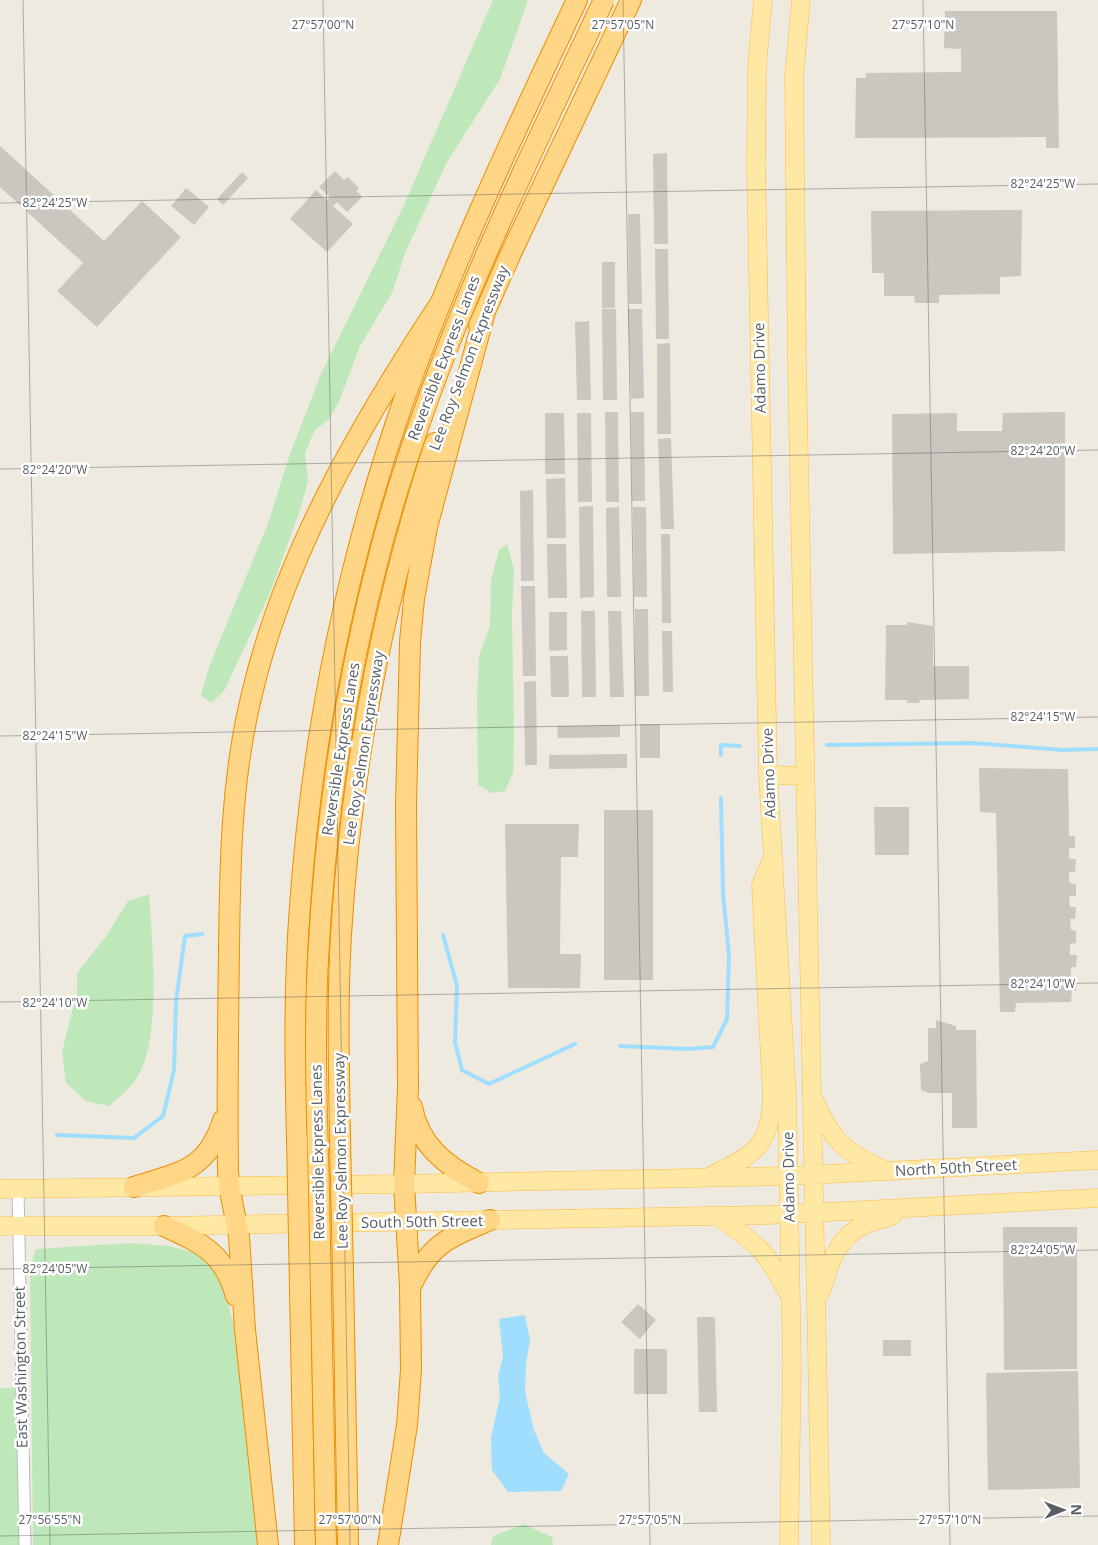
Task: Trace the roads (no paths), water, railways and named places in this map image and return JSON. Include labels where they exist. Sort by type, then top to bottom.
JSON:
[{"type":"highway","points":[[305,1545],[295,1020],[300,907],[308,817],[324,711],[340,626],[367,521],[401,408],[481,204],[577,0]]},
{"type":"highway","name":"Reversible Express Lanes","points":[[326,1545],[316,1059],[317,988],[323,881],[333,789],[353,670],[391,512],[427,399],[453,329],[481,263],[604,0]]},
{"type":"highway","name":"Lee Roy Selmon Expressway","points":[[348,1545],[338,1029],[341,936],[348,843],[368,709],[384,632],[410,525],[444,416],[485,312],[631,0]]},
{"type":"highway","points":[[268,1545],[245,1330],[238,1225],[229,1186],[227,1101],[232,831],[244,732],[260,664],[285,588],[319,512],[372,409],[441,302]]},
{"type":"highway","points":[[388,1545],[409,1409],[410,1288],[404,1184],[408,1087],[406,824],[410,642],[414,600],[427,527],[485,312]]},
{"type":"highway","points":[[408,1087],[415,1118],[426,1143],[449,1165],[479,1183]]},
{"type":"highway","points":[[134,1187],[180,1173],[206,1155],[217,1138],[227,1101]]},
{"type":"highway","points":[[410,1288],[419,1270],[433,1250],[447,1239],[490,1220]]},
{"type":"highway","points":[[164,1226],[207,1249],[224,1265],[229,1273],[245,1330]]},
{"type":"main road","name":"Adamo Drive","points":[[763,0],[757,66],[756,164],[768,775],[783,1001],[790,1214],[792,1300],[789,1545]]},
{"type":"main road","name":"Adamo Drive","points":[[801,0],[794,77],[794,130],[821,1545]]},
{"type":"main road","points":[[768,775],[805,776]]},
{"type":"main road","points":[[705,1178],[742,1161],[760,1146],[771,1118],[772,1096],[761,885],[772,856]]},
{"type":"main road","points":[[812,1096],[824,1122],[836,1140],[858,1157],[888,1171]]},
{"type":"main road","name":"North 50th Street","points":[[814,1175],[1098,1160]]},
{"type":"main road","points":[[0,1189],[479,1183],[814,1175]]},
{"type":"main road","points":[[815,1214],[1098,1198]]},
{"type":"main road","points":[[817,1306],[831,1262],[845,1238],[863,1225],[911,1209]]},
{"type":"main road","name":"South 50th Street","points":[[9,1226],[238,1225],[815,1214]]},
{"type":"main road","points":[[717,1216],[758,1246],[774,1265],[792,1300]]},
{"type":"street","name":"East Washington Street","points":[[18,1189],[9,1226],[25,1545]]},
{"type":"water","points":[[525,1315],[530,1340],[526,1364],[525,1392],[534,1430],[544,1453],[569,1474],[561,1491],[508,1492],[492,1470],[491,1438],[500,1396],[498,1376],[503,1357],[499,1319]]},
{"type":"waterway","points":[[827,745],[973,743],[1063,750],[1098,749]]},
{"type":"waterway","points":[[721,755],[721,745],[740,746]]},
{"type":"waterway","points":[[620,1046],[689,1049],[713,1047],[727,1019],[729,955],[723,894],[721,798]]},
{"type":"waterway","points":[[57,1135],[134,1138],[163,1116],[174,1070],[176,1001],[185,936],[202,934]]},
{"type":"waterway","points":[[443,935],[457,986],[455,1042],[462,1070],[489,1084],[575,1044]]}]
